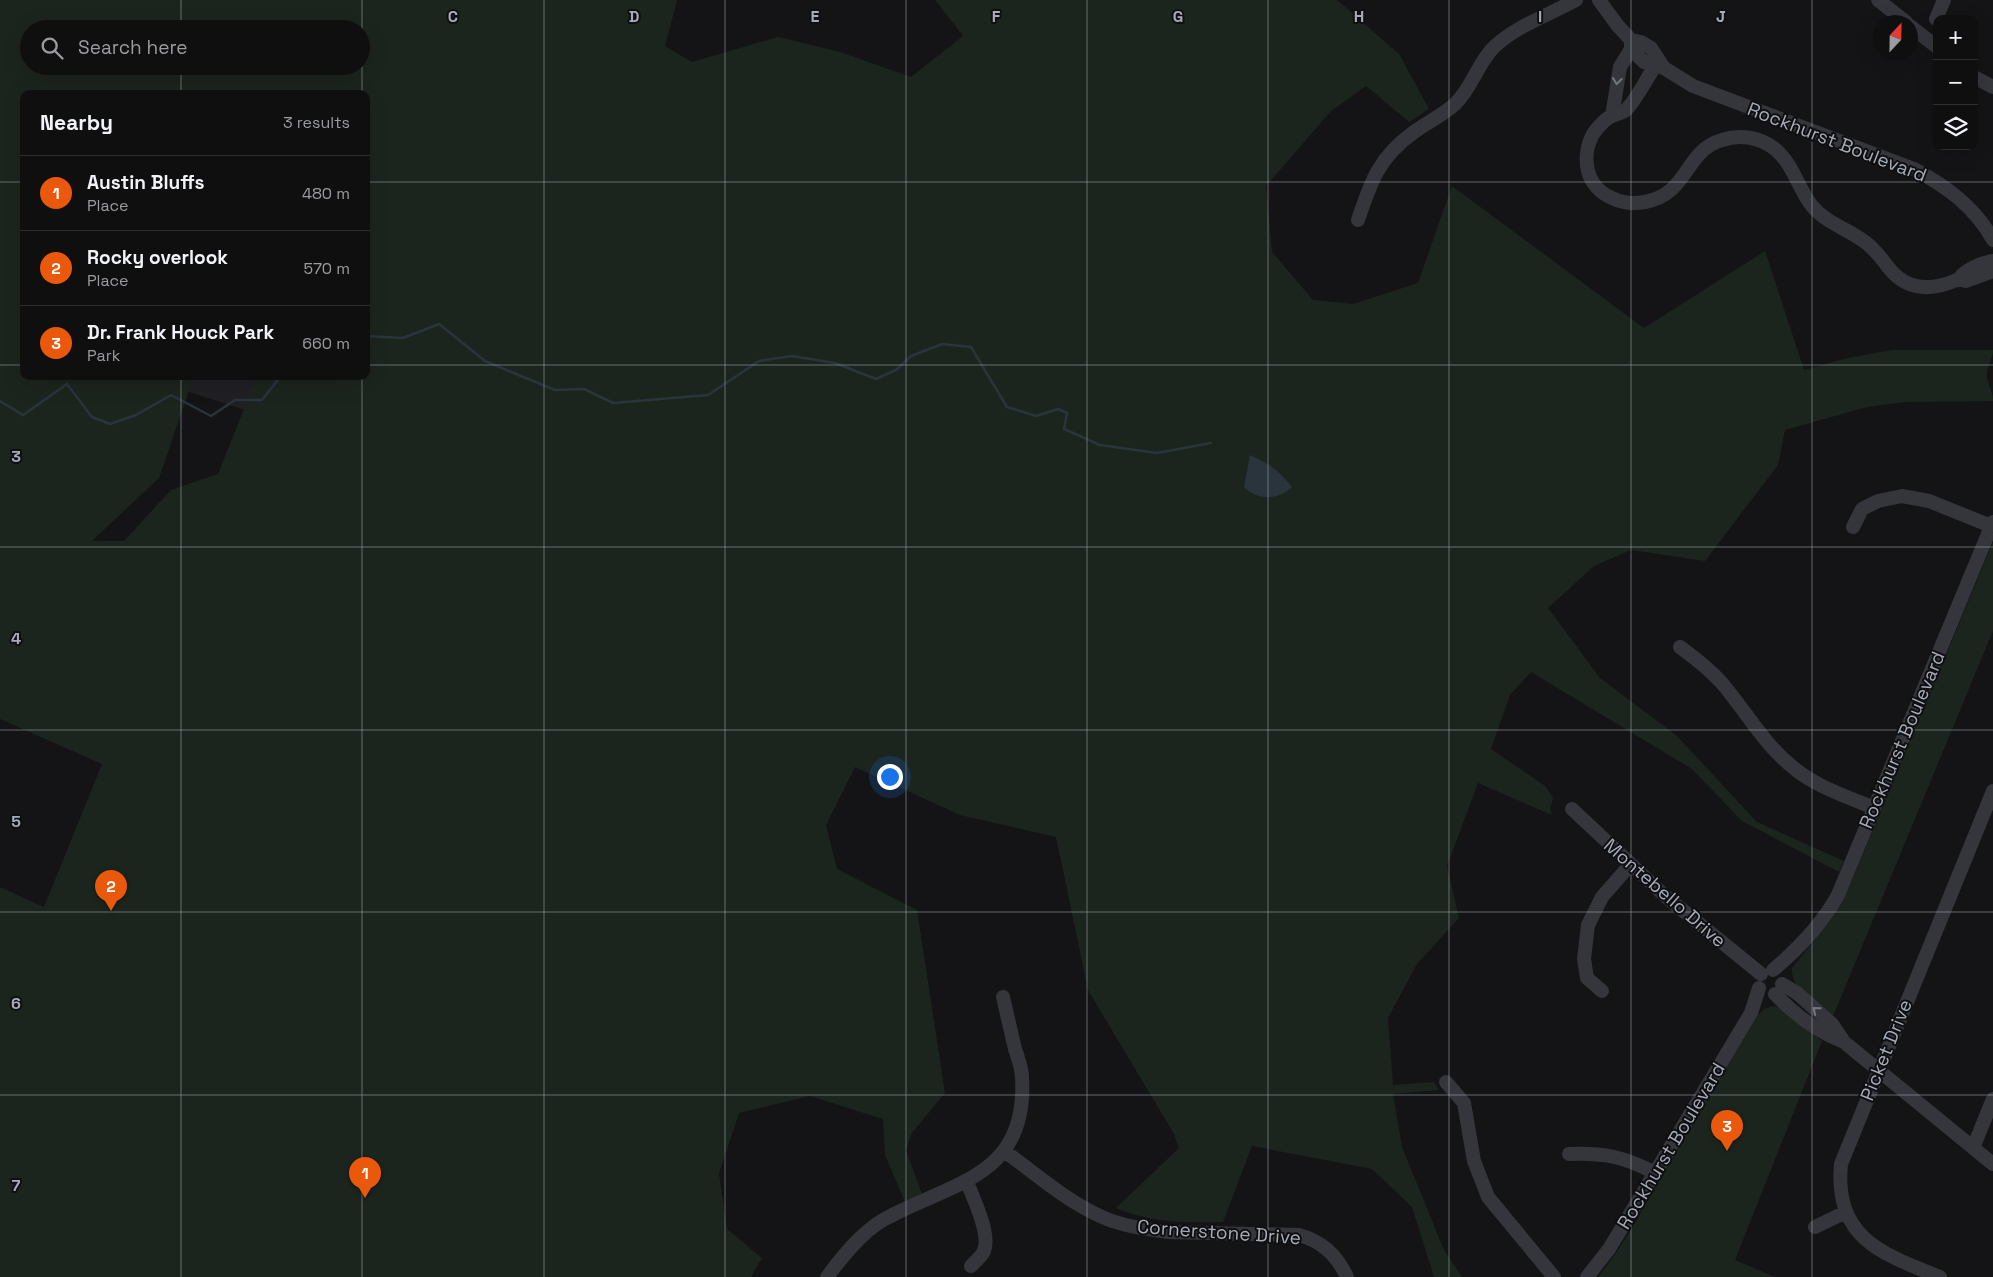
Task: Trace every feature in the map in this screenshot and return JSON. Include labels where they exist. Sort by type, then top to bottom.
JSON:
[{"type":"street","points":[[1358,220],[1373,178],[1384,160],[1413,132],[1454,105],[1462,96],[1477,69],[1493,48],[1507,36],[1576,0]]},
{"type":"street","name":"Rockhurst Boulevard","points":[[1599,0],[1631,45],[1641,42],[1651,48],[1660,67],[1693,86],[1914,169],[1953,193],[1982,222],[1993,240]]},
{"type":"street","points":[[1878,0],[1897,15]]},
{"type":"street","points":[[1938,15],[1944,0]]},
{"type":"street","points":[[1918,32],[1933,44]]},
{"type":"street","points":[[1612,116],[1620,67],[1631,45]]},
{"type":"street","points":[[1660,67],[1629,106],[1619,115],[1612,116],[1593,134],[1588,146],[1586,160],[1591,180],[1601,191],[1616,200],[1632,203],[1658,199],[1676,186],[1702,150],[1710,145],[1729,138],[1756,139],[1774,148],[1785,159],[1803,193],[1826,220],[1865,242],[1901,279],[1914,285],[1930,288],[1941,287],[1959,279],[1962,274],[1993,261]]},
{"type":"street","points":[[1978,79],[1993,87]]},
{"type":"street","points":[[1959,279],[1966,281],[1993,271]]},
{"type":"street","points":[[1853,527],[1862,509],[1878,501],[1902,496],[1929,501],[1992,524]]},
{"type":"street","name":"Rockhurst Boulevard","points":[[1587,1277],[1609,1249],[1751,1013],[1796,950],[1834,902],[1992,524]]},
{"type":"street","points":[[1680,647],[1710,670],[1772,749],[1796,771],[1814,782],[1874,808]]},
{"type":"street","name":"Picket Drive","points":[[1940,1277],[1900,1261],[1874,1247],[1863,1237],[1846,1212],[1841,1198],[1841,1164],[1993,791]]},
{"type":"street","name":"Montebello Drive","points":[[1572,809],[1630,865],[1772,983],[1786,1006],[1827,1036],[1844,1042],[1993,1164]]},
{"type":"street","points":[[1602,991],[1587,978],[1584,959],[1588,925],[1602,897],[1630,865]]},
{"type":"street","points":[[1952,891],[1965,896]]},
{"type":"street","points":[[827,1277],[840,1260],[867,1232],[882,1221],[967,1182],[985,1171],[1004,1151],[1019,1119],[1023,1089],[1022,1075],[1003,997]]},
{"type":"street","points":[[1446,1082],[1464,1103],[1474,1161],[1488,1197],[1554,1277]]},
{"type":"street","points":[[1973,1148],[1993,1099]]},
{"type":"street","name":"Cornerstone Drive","points":[[1004,1151],[1085,1208],[1114,1222],[1168,1232],[1299,1235],[1323,1245],[1342,1265],[1347,1277]]},
{"type":"street","points":[[1569,1154],[1602,1154],[1616,1157],[1654,1173]]},
{"type":"street","points":[[967,1182],[979,1211],[984,1239],[984,1251],[971,1266]]},
{"type":"street","points":[[1815,1227],[1846,1212]]},
{"type":"shaded area","points":[[0,0],[677,0],[665,46],[692,62],[778,37],[840,52],[911,77],[963,36],[935,0],[1337,0],[1399,54],[1429,109],[1409,122],[1366,86],[1331,111],[1266,186],[1272,252],[1313,300],[1353,304],[1418,283],[1452,186],[1644,328],[1765,251],[1804,370],[1848,358],[1892,350],[1993,350],[1987,378],[1993,401],[1905,402],[1867,407],[1785,430],[1778,465],[1705,561],[1631,550],[1594,566],[1548,608],[1600,678],[1677,736],[1757,822],[1844,861],[1839,872],[1742,821],[1692,769],[1531,672],[1510,695],[1491,749],[1545,786],[1553,798],[1550,808],[1552,815],[1478,783],[1447,866],[1459,918],[1417,964],[1388,1018],[1393,1085],[1434,1082],[1439,1090],[1393,1094],[1402,1147],[1444,1250],[1462,1277],[1434,1277],[1412,1207],[1372,1169],[1252,1146],[1223,1222],[1169,1221],[1143,1217],[1116,1208],[1179,1148],[1174,1134],[1088,990],[1056,837],[960,815],[855,767],[826,825],[837,869],[917,910],[945,1093],[912,1133],[906,1150],[922,1194],[905,1202],[885,1155],[883,1119],[810,1096],[739,1113],[719,1173],[727,1229],[762,1258],[751,1277],[0,1277],[0,887],[44,907],[102,764],[0,719]]},
{"type":"shaded area","points":[[151,380],[316,380],[307,430]]},
{"type":"shaded area","points":[[1250,455],[1273,468],[1292,487],[1281,494],[1268,497],[1262,497],[1250,492],[1244,487]]},
{"type":"shaded area","points":[[1993,542],[1993,631],[1833,1016],[1812,1001],[1800,989],[1795,983],[1792,968],[1830,921],[1851,883]]},
{"type":"shaded area","points":[[1774,1006],[1780,1008],[1822,1041],[1735,1260],[1775,1277],[1598,1277],[1623,1242],[1687,1130],[1759,1014],[1764,1009]]},
{"type":"waterway","points":[[370,336],[403,338],[439,324],[485,361],[555,390],[584,389],[613,403],[708,395],[759,361],[792,356],[835,363],[876,379],[896,370],[911,356],[942,344],[971,347],[1007,407],[1036,416],[1058,409],[1067,413],[1064,429],[1100,445],[1157,453],[1211,443]]},
{"type":"waterway","points":[[0,401],[23,415],[67,384],[92,417],[110,424],[136,415],[171,395],[211,416],[235,400],[262,400],[278,380]]},
{"type":"place","name":"Rocky overlook","points":[[111,911]]},
{"type":"place","name":"Dr. Frank Houck Park","points":[[1727,1151]]},
{"type":"place","name":"Austin Bluffs","points":[[365,1198]]}]
